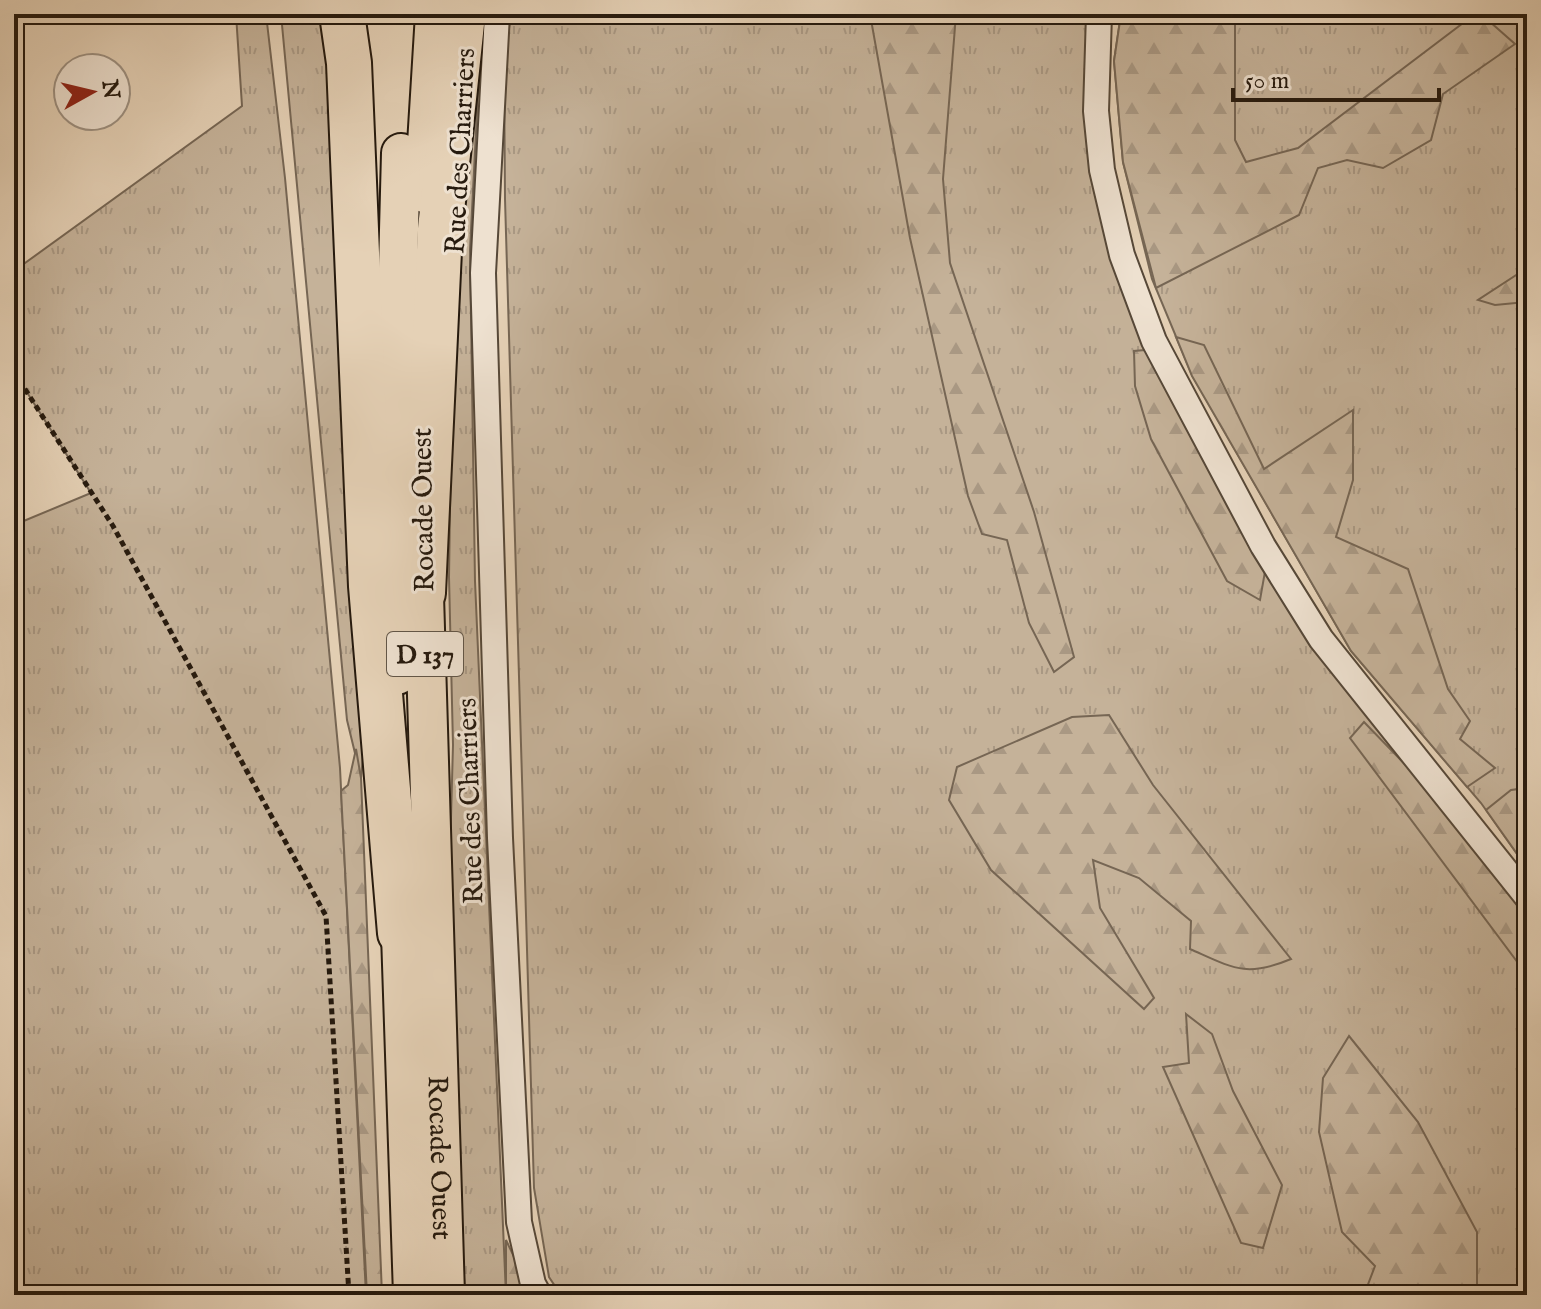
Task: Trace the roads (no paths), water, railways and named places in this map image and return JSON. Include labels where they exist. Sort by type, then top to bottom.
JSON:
[{"type":"highway","points":[[342,14],[349,63],[371,586],[400,933]]},
{"type":"highway","points":[[423,593],[440,229],[463,14]]},
{"type":"main road","name":"Rocade Ouest","points":[[410,14],[401,147],[396,346],[400,933],[413,1295]]},
{"type":"main road","name":"Rocade Ouest","points":[[435,14],[422,220],[423,593],[445,1295]]},
{"type":"street","name":"Rue des Charriers","points":[[497,14],[483,273],[500,838],[519,1222],[533,1284],[539,1295]]},
{"type":"street","points":[[1099,14],[1096,111],[1102,170],[1122,255],[1154,341],[1263,546],[1321,639],[1527,897]]}]
